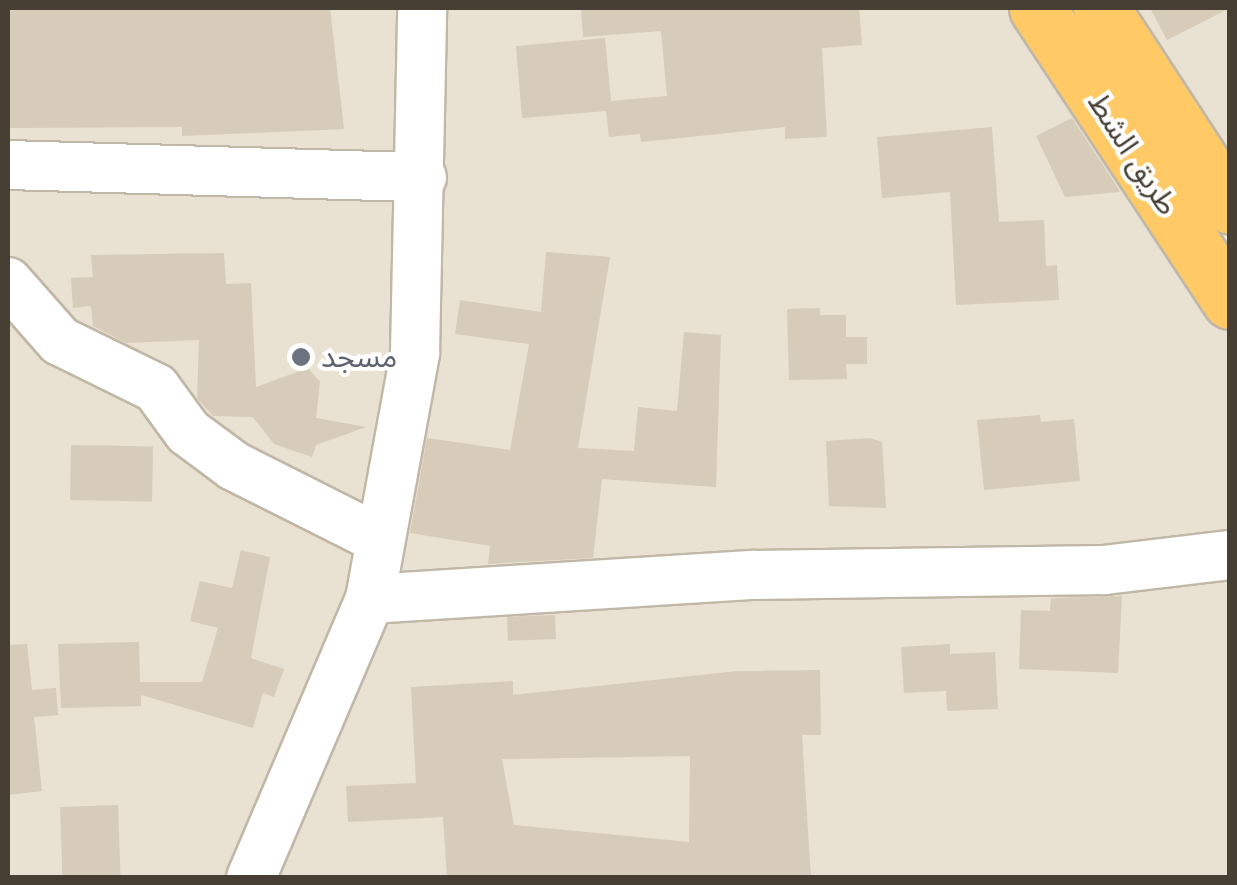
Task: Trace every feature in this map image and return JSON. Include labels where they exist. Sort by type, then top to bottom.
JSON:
[{"type":"highway","name":"طريق الشط","points":[[1037,8],[1230,302]]},
{"type":"highway","name":"طريق الشط","points":[[1102,8],[1230,206]]},
{"type":"street","points":[[251,878],[370,599],[414,352],[422,176],[422,8]]},
{"type":"street","points":[[8,165],[422,176]]},
{"type":"street","points":[[8,282],[60,341],[156,388],[188,432],[234,466],[379,539]]},
{"type":"street","points":[[370,599],[754,576],[1104,570],[1230,554]]},
{"type":"shaded area","points":[[8,8],[1037,8],[1229,301],[1229,877],[8,877]]},
{"type":"shaded area","points":[[1101,8],[1229,8],[1229,206]]},
{"type":"building","points":[[8,8],[330,8],[344,129],[182,136],[182,127],[8,128]]},
{"type":"building","points":[[581,8],[859,8],[862,45],[822,48],[827,137],[785,139],[785,127],[641,142],[640,134],[609,137],[606,111],[522,118],[516,46],[605,38],[611,101],[667,96],[661,31],[583,37]]},
{"type":"building","points":[[1150,8],[1230,8],[1167,40]]},
{"type":"building","points":[[1072,118],[1120,192],[1065,197],[1036,136]]},
{"type":"building","points":[[992,127],[999,222],[1044,220],[1046,266],[1057,265],[1059,300],[956,305],[950,192],[882,198],[877,137]]},
{"type":"building","points":[[546,252],[610,257],[578,448],[634,451],[638,407],[677,411],[684,332],[721,335],[716,487],[602,479],[593,558],[488,564],[490,546],[410,533],[427,438],[510,450],[529,344],[455,334],[460,300],[541,312]]},
{"type":"building","points":[[224,253],[226,284],[251,283],[256,387],[308,368],[320,382],[316,418],[366,427],[316,445],[312,457],[274,444],[253,417],[213,416],[197,398],[199,340],[126,343],[93,326],[91,306],[73,308],[71,278],[93,277],[91,255]]},
{"type":"building","points":[[820,308],[820,315],[846,315],[846,337],[867,337],[867,364],[846,364],[847,379],[789,380],[787,309]]},
{"type":"building","points":[[1040,415],[1041,422],[1074,419],[1080,481],[984,490],[977,420]]},
{"type":"building","points":[[871,438],[882,442],[886,508],[829,506],[826,441]]},
{"type":"building","points":[[71,445],[153,446],[152,501],[70,500]]},
{"type":"building","points":[[241,550],[270,557],[251,658],[284,669],[274,697],[263,693],[253,728],[141,695],[141,706],[61,708],[58,644],[139,642],[140,682],[202,682],[218,628],[190,621],[200,581],[232,588]]},
{"type":"building","points":[[1122,596],[1118,673],[1019,669],[1021,610],[1050,611],[1051,598]]},
{"type":"building","points":[[555,615],[556,639],[508,641],[507,617]]},
{"type":"building","points":[[27,644],[32,690],[56,688],[58,715],[34,717],[42,791],[8,795],[8,645]]},
{"type":"building","points":[[950,644],[950,654],[995,652],[998,709],[947,711],[946,691],[904,693],[901,647]]},
{"type":"building","points":[[820,670],[821,735],[802,735],[811,878],[447,878],[443,817],[348,822],[346,786],[416,783],[411,687],[513,681],[513,695],[738,671]],"holes":[[[690,756],[689,842],[514,825],[502,759]]]},
{"type":"building","points":[[118,805],[121,877],[63,878],[60,807]]},
{"type":"place","name":"مسجد","points":[[301,357]]}]
